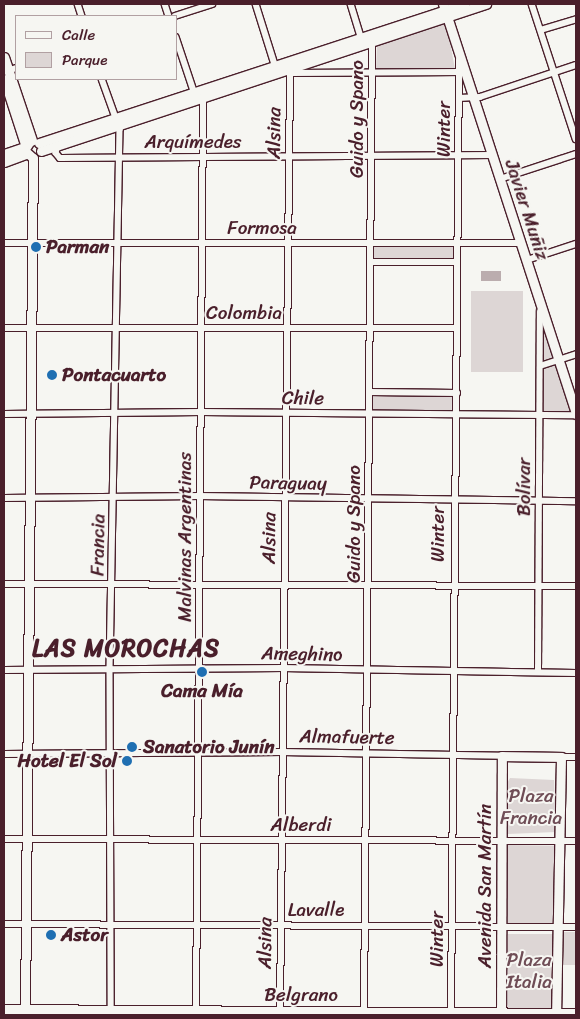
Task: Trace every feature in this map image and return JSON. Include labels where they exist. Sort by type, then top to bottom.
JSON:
[{"type":"main road","points":[[4,154],[31,148],[277,69],[290,68],[362,40],[465,4]]},
{"type":"main road","points":[[445,10],[486,4]]},
{"type":"main road","name":"Javier Muñiz","points":[[445,10],[459,53],[462,72],[474,98],[576,415]]},
{"type":"main road","points":[[4,58],[31,148],[32,244],[25,1012]]},
{"type":"main road","points":[[4,162],[31,148],[58,145],[117,121]]},
{"type":"main road","name":"Almafuerte","points":[[502,756],[561,757]]},
{"type":"main road","name":"Avenida San Martín","points":[[501,1014],[502,756]]},
{"type":"main road","points":[[556,1014],[561,757]]},
{"type":"main road","name":"Belgrano","points":[[4,1009],[25,1012],[111,1013],[576,1013]]},
{"type":"street","points":[[178,15],[212,4]]},
{"type":"street","points":[[256,4],[277,69]]},
{"type":"street","name":"Guido y Spano","points":[[351,4],[362,40]]},
{"type":"street","points":[[532,4],[576,139]]},
{"type":"street","points":[[541,30],[576,19]]},
{"type":"street","name":"Guido y Spano","points":[[364,1014],[369,670],[368,499],[372,37]]},
{"type":"street","name":"Malvinas Argentinas","points":[[178,42],[199,94],[204,157],[199,496],[196,1013]]},
{"type":"street","points":[[459,98],[474,98],[576,65]]},
{"type":"street","points":[[290,68],[373,72],[462,72]]},
{"type":"street","name":"Alsina","points":[[280,1013],[290,68]]},
{"type":"street","name":"Winter","points":[[451,1014],[454,414],[457,393],[459,98],[462,72]]},
{"type":"street","name":"Francia","points":[[102,80],[117,121],[120,158],[110,668],[111,1013]]},
{"type":"street","name":"Arquímedes","points":[[58,145],[56,153],[60,158],[492,155]]},
{"type":"street","points":[[500,179],[576,154]]},
{"type":"street","name":"Formosa","points":[[4,243],[521,243]]},
{"type":"street","points":[[527,260],[576,244]]},
{"type":"street","points":[[371,262],[457,262]]},
{"type":"street","name":"Bolívar","points":[[538,672],[540,303]]},
{"type":"street","name":"Colombia","points":[[4,328],[457,328]]},
{"type":"street","points":[[540,366],[576,354]]},
{"type":"street","points":[[370,392],[457,393]]},
{"type":"street","name":"Chile","points":[[4,414],[286,412],[576,415]]},
{"type":"street","name":"Paraguay","points":[[4,498],[199,496],[576,501]]},
{"type":"street","points":[[4,584],[576,586]]},
{"type":"street","name":"Ameghino","points":[[4,670],[283,668],[576,673]]},
{"type":"street","name":"Almafuerte","points":[[4,754],[282,752],[502,756]]},
{"type":"street","name":"Almafuerte","points":[[561,757],[576,757]]},
{"type":"street","name":"Alberdi","points":[[4,839],[576,841]]},
{"type":"street","name":"Lavalle","points":[[4,924],[576,927]]},
{"type":"green space","points":[[446,21],[455,69],[376,69],[377,43]]},
{"type":"green space","points":[[374,245],[455,245],[455,260],[374,260]]},
{"type":"green space","points":[[471,291],[523,291],[523,372],[471,372]]},
{"type":"green space","points":[[542,313],[557,359],[542,364]]},
{"type":"green space","points":[[558,362],[574,413],[542,413],[542,367]]},
{"type":"green space","points":[[373,395],[452,396],[452,412],[373,411]]},
{"type":"green space","name":"Plaza Francia","points":[[510,778],[554,780],[556,832],[508,834],[506,785]]},
{"type":"green space","points":[[506,845],[555,846],[554,925],[505,924]]},
{"type":"green space","points":[[563,932],[576,932],[576,965],[563,965]]},
{"type":"green space","name":"Plaza Italia","points":[[506,934],[553,934],[553,1008],[506,1008]]},
{"type":"shaded area","points":[[481,271],[501,271],[501,281],[481,281]]},
{"type":"place","name":"Parman","points":[[36,247]]},
{"type":"place","name":"Pontacuarto","points":[[52,375]]},
{"type":"place","name":"Cama Mía","points":[[202,672]]},
{"type":"place","name":"Sanatorio Junín","points":[[132,747]]},
{"type":"place","name":"Hotel El Sol","points":[[127,761]]},
{"type":"place","name":"Astor","points":[[51,935]]},
{"type":"district","name":"LAS MOROCHAS","points":[[126,649]]}]
